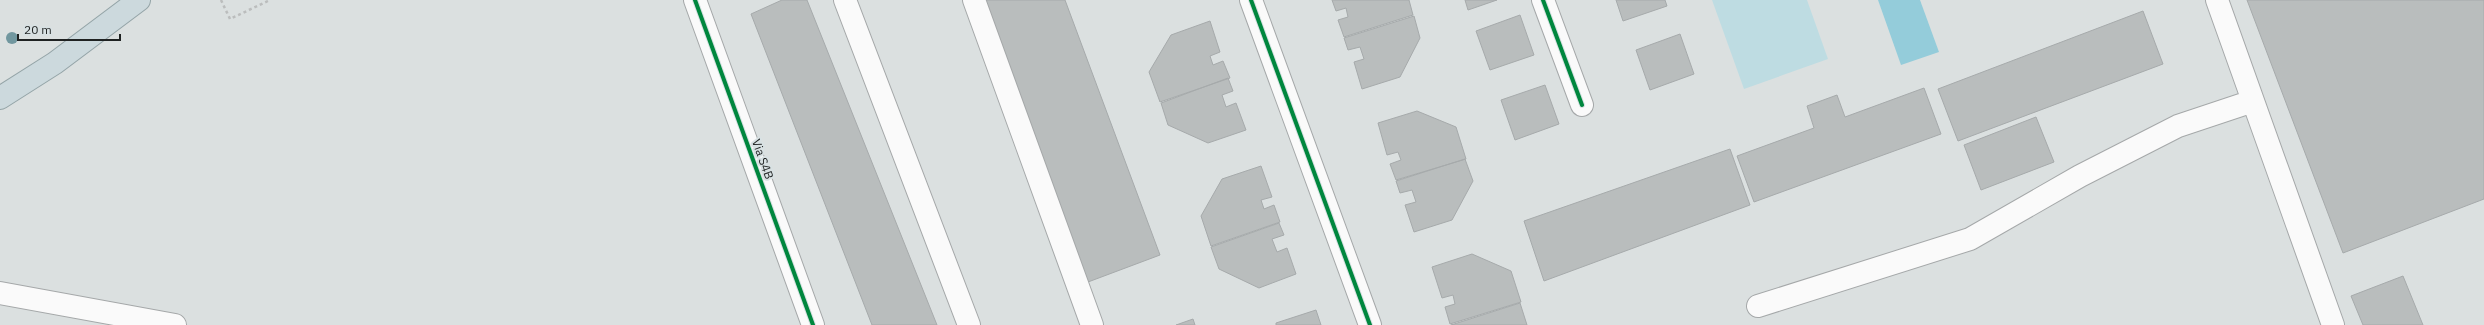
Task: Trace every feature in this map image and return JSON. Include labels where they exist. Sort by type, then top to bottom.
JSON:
[{"type":"highway","points":[[0,98],[55,63],[140,0]]},
{"type":"street","name":"Via S4B","points":[[695,0],[813,325]]},
{"type":"street","points":[[845,0],[969,325]]},
{"type":"street","points":[[974,0],[1092,325]]},
{"type":"street","points":[[1251,0],[1370,325]]},
{"type":"street","points":[[1543,0],[1582,105]]},
{"type":"street","points":[[2217,0],[2334,325]]},
{"type":"street","points":[[1758,306],[1970,239],[2080,176],[2178,126],[2253,101]]},
{"type":"street","points":[[0,293],[175,325]]},
{"type":"street","points":[[100,311],[116,325]]},
{"type":"path","points":[[221,0],[230,19],[270,0]]},
{"type":"shaded area","points":[[1712,0],[1807,0],[1828,59],[1744,89]]},
{"type":"water","points":[[1878,0],[1920,0],[1939,52],[1901,65]]},
{"type":"building","points":[[782,0],[807,0],[937,325],[872,325],[751,14]]},
{"type":"building","points":[[984,0],[1065,0],[1160,255],[1088,282]]},
{"type":"building","points":[[1332,0],[1409,0],[1413,15],[1344,37],[1338,20],[1348,17],[1346,8],[1336,11]]},
{"type":"building","points":[[1465,0],[1497,0],[1468,10]]},
{"type":"building","points":[[1616,0],[1665,0],[1667,6],[1623,21]]},
{"type":"building","points":[[2247,0],[2484,0],[2484,199],[2343,253]]},
{"type":"building","points":[[2143,11],[2163,64],[1958,141],[1938,89]]},
{"type":"building","points":[[1520,15],[1534,55],[1490,70],[1476,31]]},
{"type":"building","points":[[1414,16],[1420,38],[1400,77],[1362,89],[1354,62],[1364,59],[1360,47],[1348,50],[1344,38]]},
{"type":"building","points":[[1210,21],[1220,52],[1210,56],[1213,65],[1223,61],[1230,78],[1160,102],[1149,72],[1171,35]]},
{"type":"building","points":[[1680,34],[1694,74],[1650,90],[1636,50]]},
{"type":"building","points":[[1228,78],[1233,91],[1222,95],[1226,107],[1236,103],[1246,130],[1208,143],[1168,125],[1161,103]]},
{"type":"building","points":[[1545,85],[1559,124],[1515,140],[1501,100]]},
{"type":"building","points":[[1924,88],[1941,134],[1754,202],[1737,156],[1814,128],[1807,106],[1837,95],[1845,117]]},
{"type":"building","points":[[1417,111],[1456,127],[1466,159],[1396,180],[1390,164],[1401,160],[1398,152],[1387,155],[1378,123]]},
{"type":"building","points":[[2036,117],[2054,162],[1981,190],[1964,145]]},
{"type":"building","points":[[1730,149],[1750,205],[1544,281],[1524,221]]},
{"type":"building","points":[[1465,159],[1473,181],[1452,220],[1414,232],[1405,205],[1416,202],[1412,190],[1400,193],[1396,181]]},
{"type":"building","points":[[1261,166],[1272,197],[1261,200],[1264,209],[1274,205],[1280,222],[1211,246],[1201,216],[1222,179]]},
{"type":"building","points":[[1279,223],[1284,235],[1272,239],[1277,252],[1287,248],[1296,274],[1259,288],[1219,269],[1211,247]]},
{"type":"building","points":[[1472,254],[1511,271],[1521,302],[1450,324],[1445,307],[1455,304],[1453,295],[1442,298],[1432,267]]},
{"type":"building","points":[[2403,276],[2423,325],[2363,325],[2351,296]]},
{"type":"building","points":[[1520,303],[1527,325],[1451,325]]},
{"type":"building","points":[[1316,310],[1321,325],[1276,325],[1276,323]]},
{"type":"building","points":[[1193,319],[1195,325],[1176,325]]},
{"type":"cycle path","points":[[695,0],[813,325]]},
{"type":"cycle path","points":[[1251,0],[1370,325]]},
{"type":"cycle path","points":[[1543,0],[1582,105]]}]
